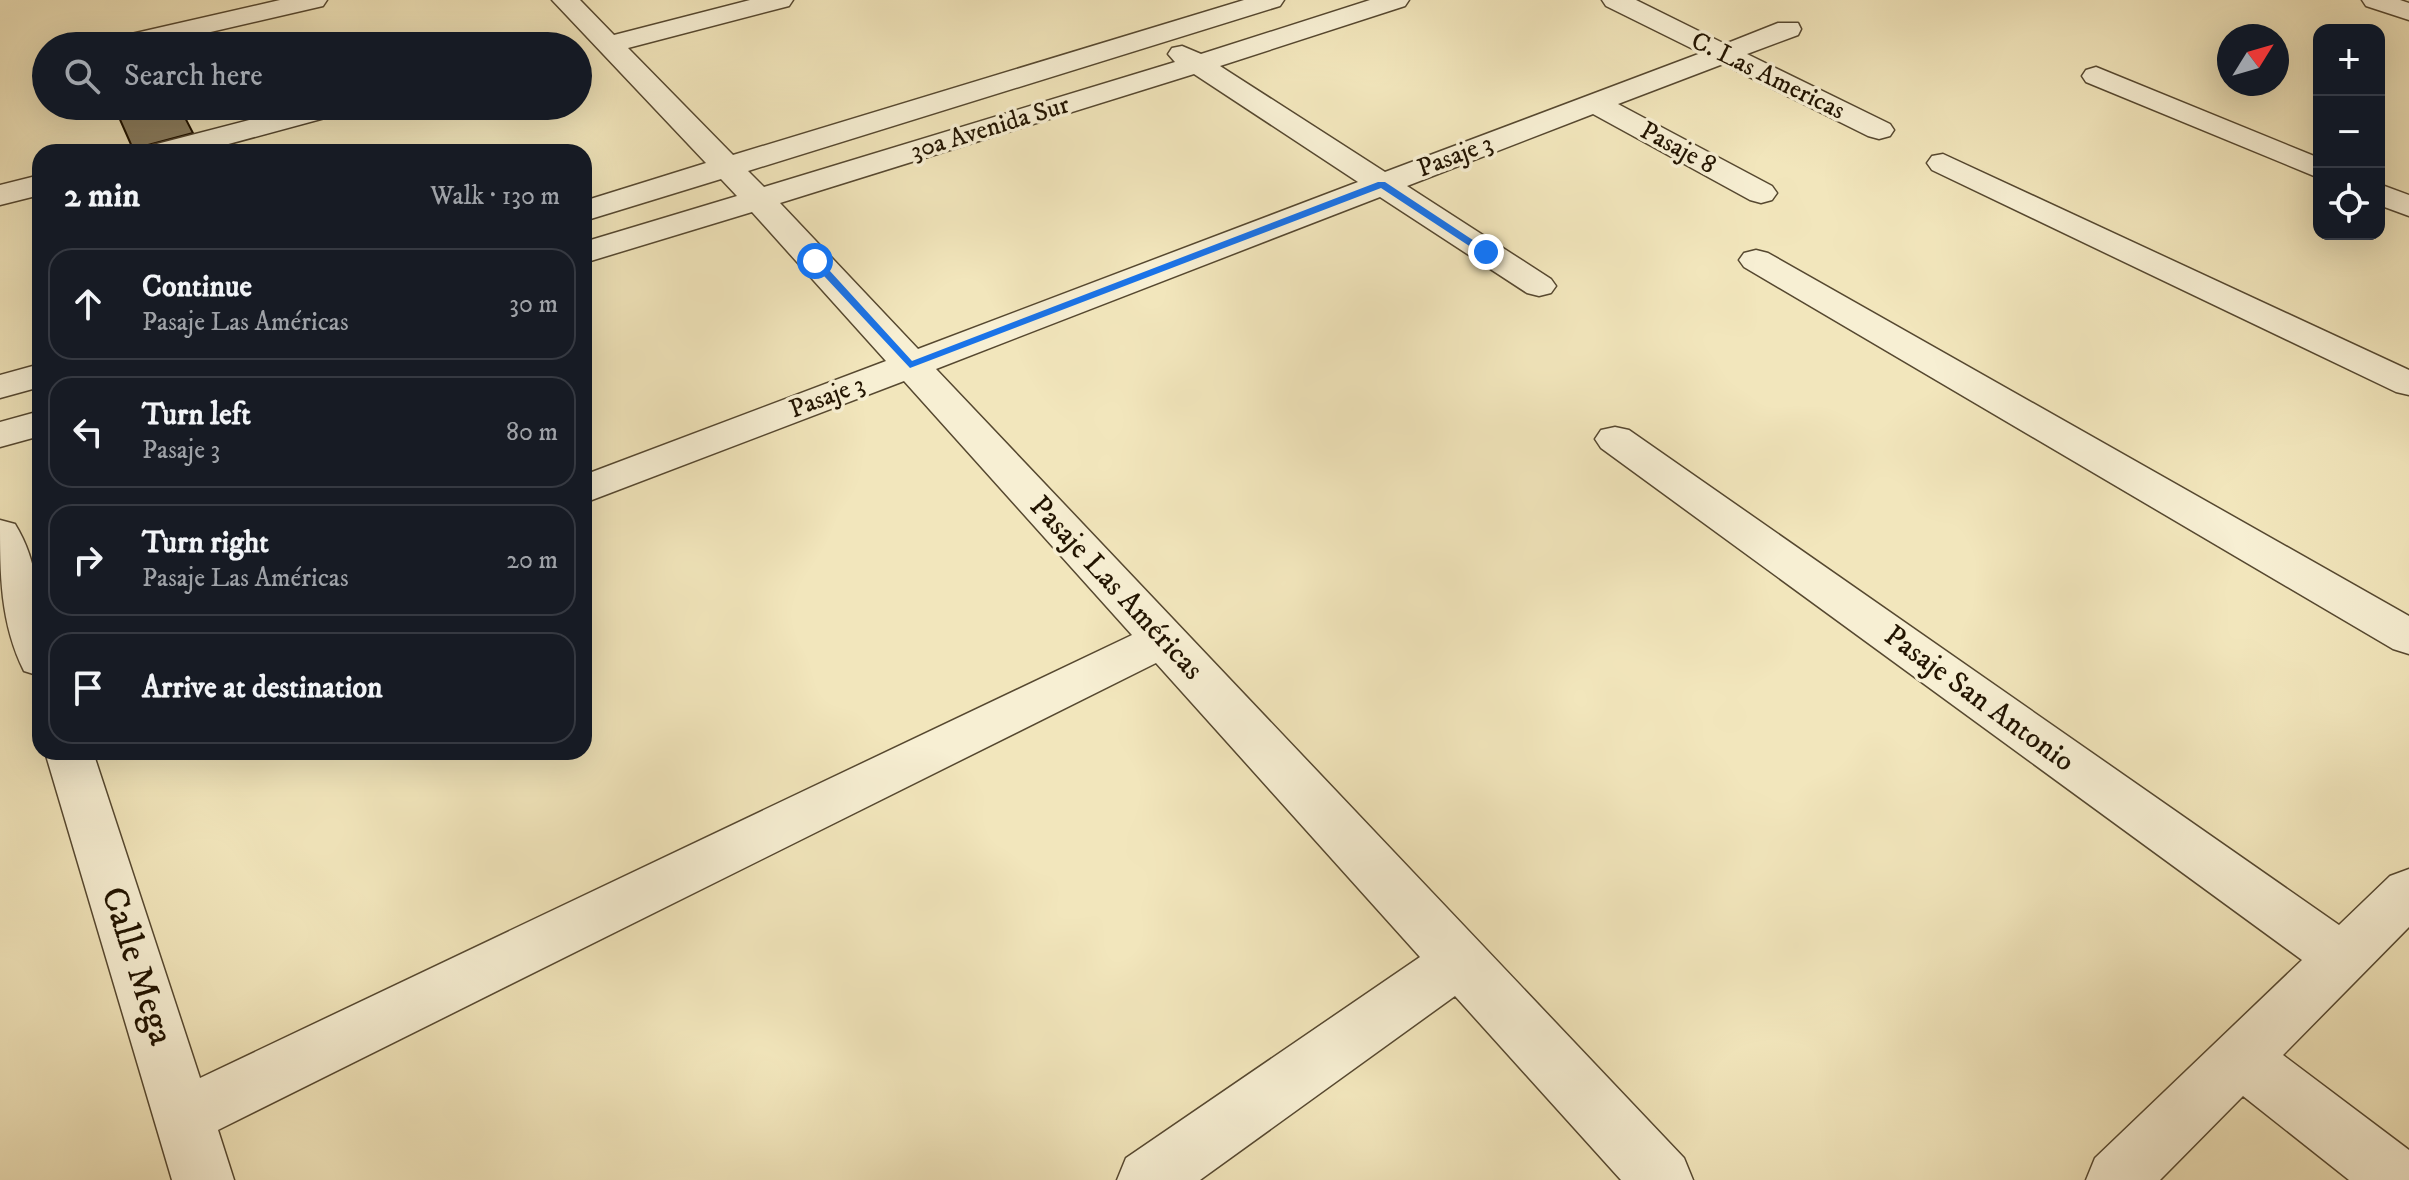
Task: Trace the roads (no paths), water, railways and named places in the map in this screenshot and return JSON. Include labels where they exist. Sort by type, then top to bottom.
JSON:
[{"type":"street","points":[[176,32],[314,0]]},
{"type":"street","name":"Pasaje Las Américas","points":[[565,0],[588,32]]},
{"type":"street","points":[[595,41],[780,0]]},
{"type":"street","name":"30a Avenida Sur","points":[[592,251],[1396,0]]},
{"type":"street","name":"C. Las Americas","points":[[1615,0],[1879,130]]},
{"type":"street","points":[[2375,0],[2409,12]]},
{"type":"street","name":"30a Avenida Sur","points":[[592,209],[1265,1]]},
{"type":"street","name":"Pasaje 3","points":[[592,487],[1788,29]]},
{"type":"street","points":[[1153,34],[1539,286]]},
{"type":"street","name":"Pasaje Las Américas","points":[[592,37],[758,199],[1662,1180]]},
{"type":"street","points":[[2096,76],[2317,168]]},
{"type":"street","name":"Pasaje 8","points":[[1594,103],[1761,193]]},
{"type":"street","points":[[194,144],[284,120]]},
{"type":"street","points":[[1943,163],[2409,384]]},
{"type":"street","points":[[0,195],[32,187]]},
{"type":"street","points":[[2385,196],[2409,206]]},
{"type":"street","points":[[1756,260],[2409,637]]},
{"type":"street","points":[[0,387],[32,377]]},
{"type":"street","points":[[0,435],[32,425]]},
{"type":"street","name":"Pasaje San Antonio","points":[[1615,439],[2343,958]]},
{"type":"street","points":[[0,534],[32,634]]},
{"type":"street","points":[[184,1116],[1164,639]]},
{"type":"street","name":"Calle Mega","points":[[72,760],[203,1180]]},
{"type":"street","points":[[2117,1180],[2409,892]]},
{"type":"street","points":[[1148,1180],[1461,960]]},
{"type":"street","points":[[2241,1058],[2398,1180]]}]
